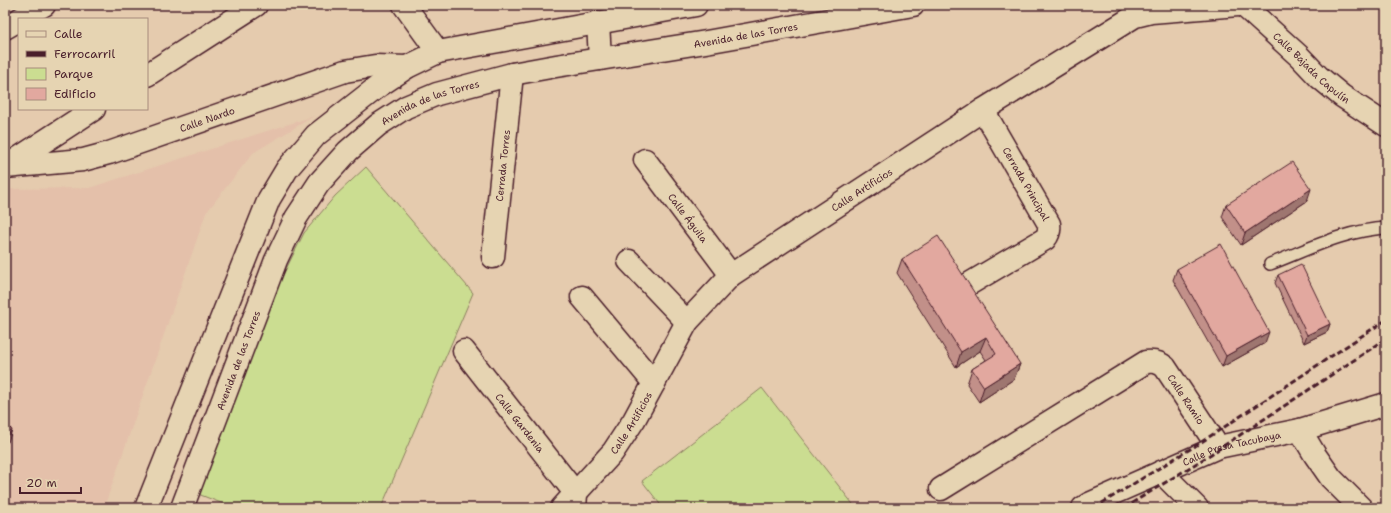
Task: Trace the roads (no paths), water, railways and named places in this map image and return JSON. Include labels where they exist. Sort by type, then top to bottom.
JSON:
[{"type":"street","points":[[22,18],[44,5]]},
{"type":"street","points":[[148,74],[256,5]]},
{"type":"street","points":[[404,5],[438,52]]},
{"type":"street","name":"Avenida de las Torres","points":[[184,503],[276,260],[296,218],[319,183],[348,151],[378,125],[406,107],[437,94],[512,74],[706,42],[913,5]]},
{"type":"street","name":"Calle Artificios","points":[[571,503],[613,452],[634,420],[687,322],[731,275],[983,110],[1134,16],[1151,12],[1238,5]]},
{"type":"street","name":"Calle Bajada Capulín","points":[[1243,5],[1299,56],[1319,77],[1342,96],[1386,125]]},
{"type":"street","points":[[146,508],[269,199],[287,169],[316,135],[380,85],[407,67],[438,52],[689,6]]},
{"type":"street","points":[[5,28],[18,20]]},
{"type":"street","points":[[598,22],[600,59]]},
{"type":"street","name":"Calle Nardo","points":[[5,167],[83,160],[109,154],[345,71],[374,66],[407,67]]},
{"type":"street","name":"Cerrada Torres","points":[[493,257],[512,74]]},
{"type":"street","points":[[5,167],[92,110]]},
{"type":"street","name":"Cerrada Principal","points":[[964,287],[1045,239],[1050,230],[1049,224],[983,110]]},
{"type":"street","name":"Calle Águila","points":[[644,160],[731,275]]},
{"type":"street","points":[[629,261],[687,322]]},
{"type":"street","points":[[582,297],[654,383]]},
{"type":"street","name":"Calle Gardenia","points":[[464,351],[571,503]]},
{"type":"street","name":"Calle Ramio","points":[[941,489],[1146,362],[1154,361],[1165,367],[1218,447]]},
{"type":"street","name":"Calle Presa Tacubaya","points":[[1083,508],[1218,447],[1300,430],[1386,404]]},
{"type":"street","points":[[1300,430],[1314,455],[1332,478],[1361,508]]},
{"type":"street","points":[[1161,472],[1196,508]]},
{"type":"street","points":[[153,488],[184,503]]},
{"type":"lane","points":[[1270,264],[1350,233],[1386,228]]},
{"type":"railway","points":[[1094,508],[1200,443],[1386,320]]},
{"type":"railway","points":[[1124,508],[1205,458],[1386,339]]}]
